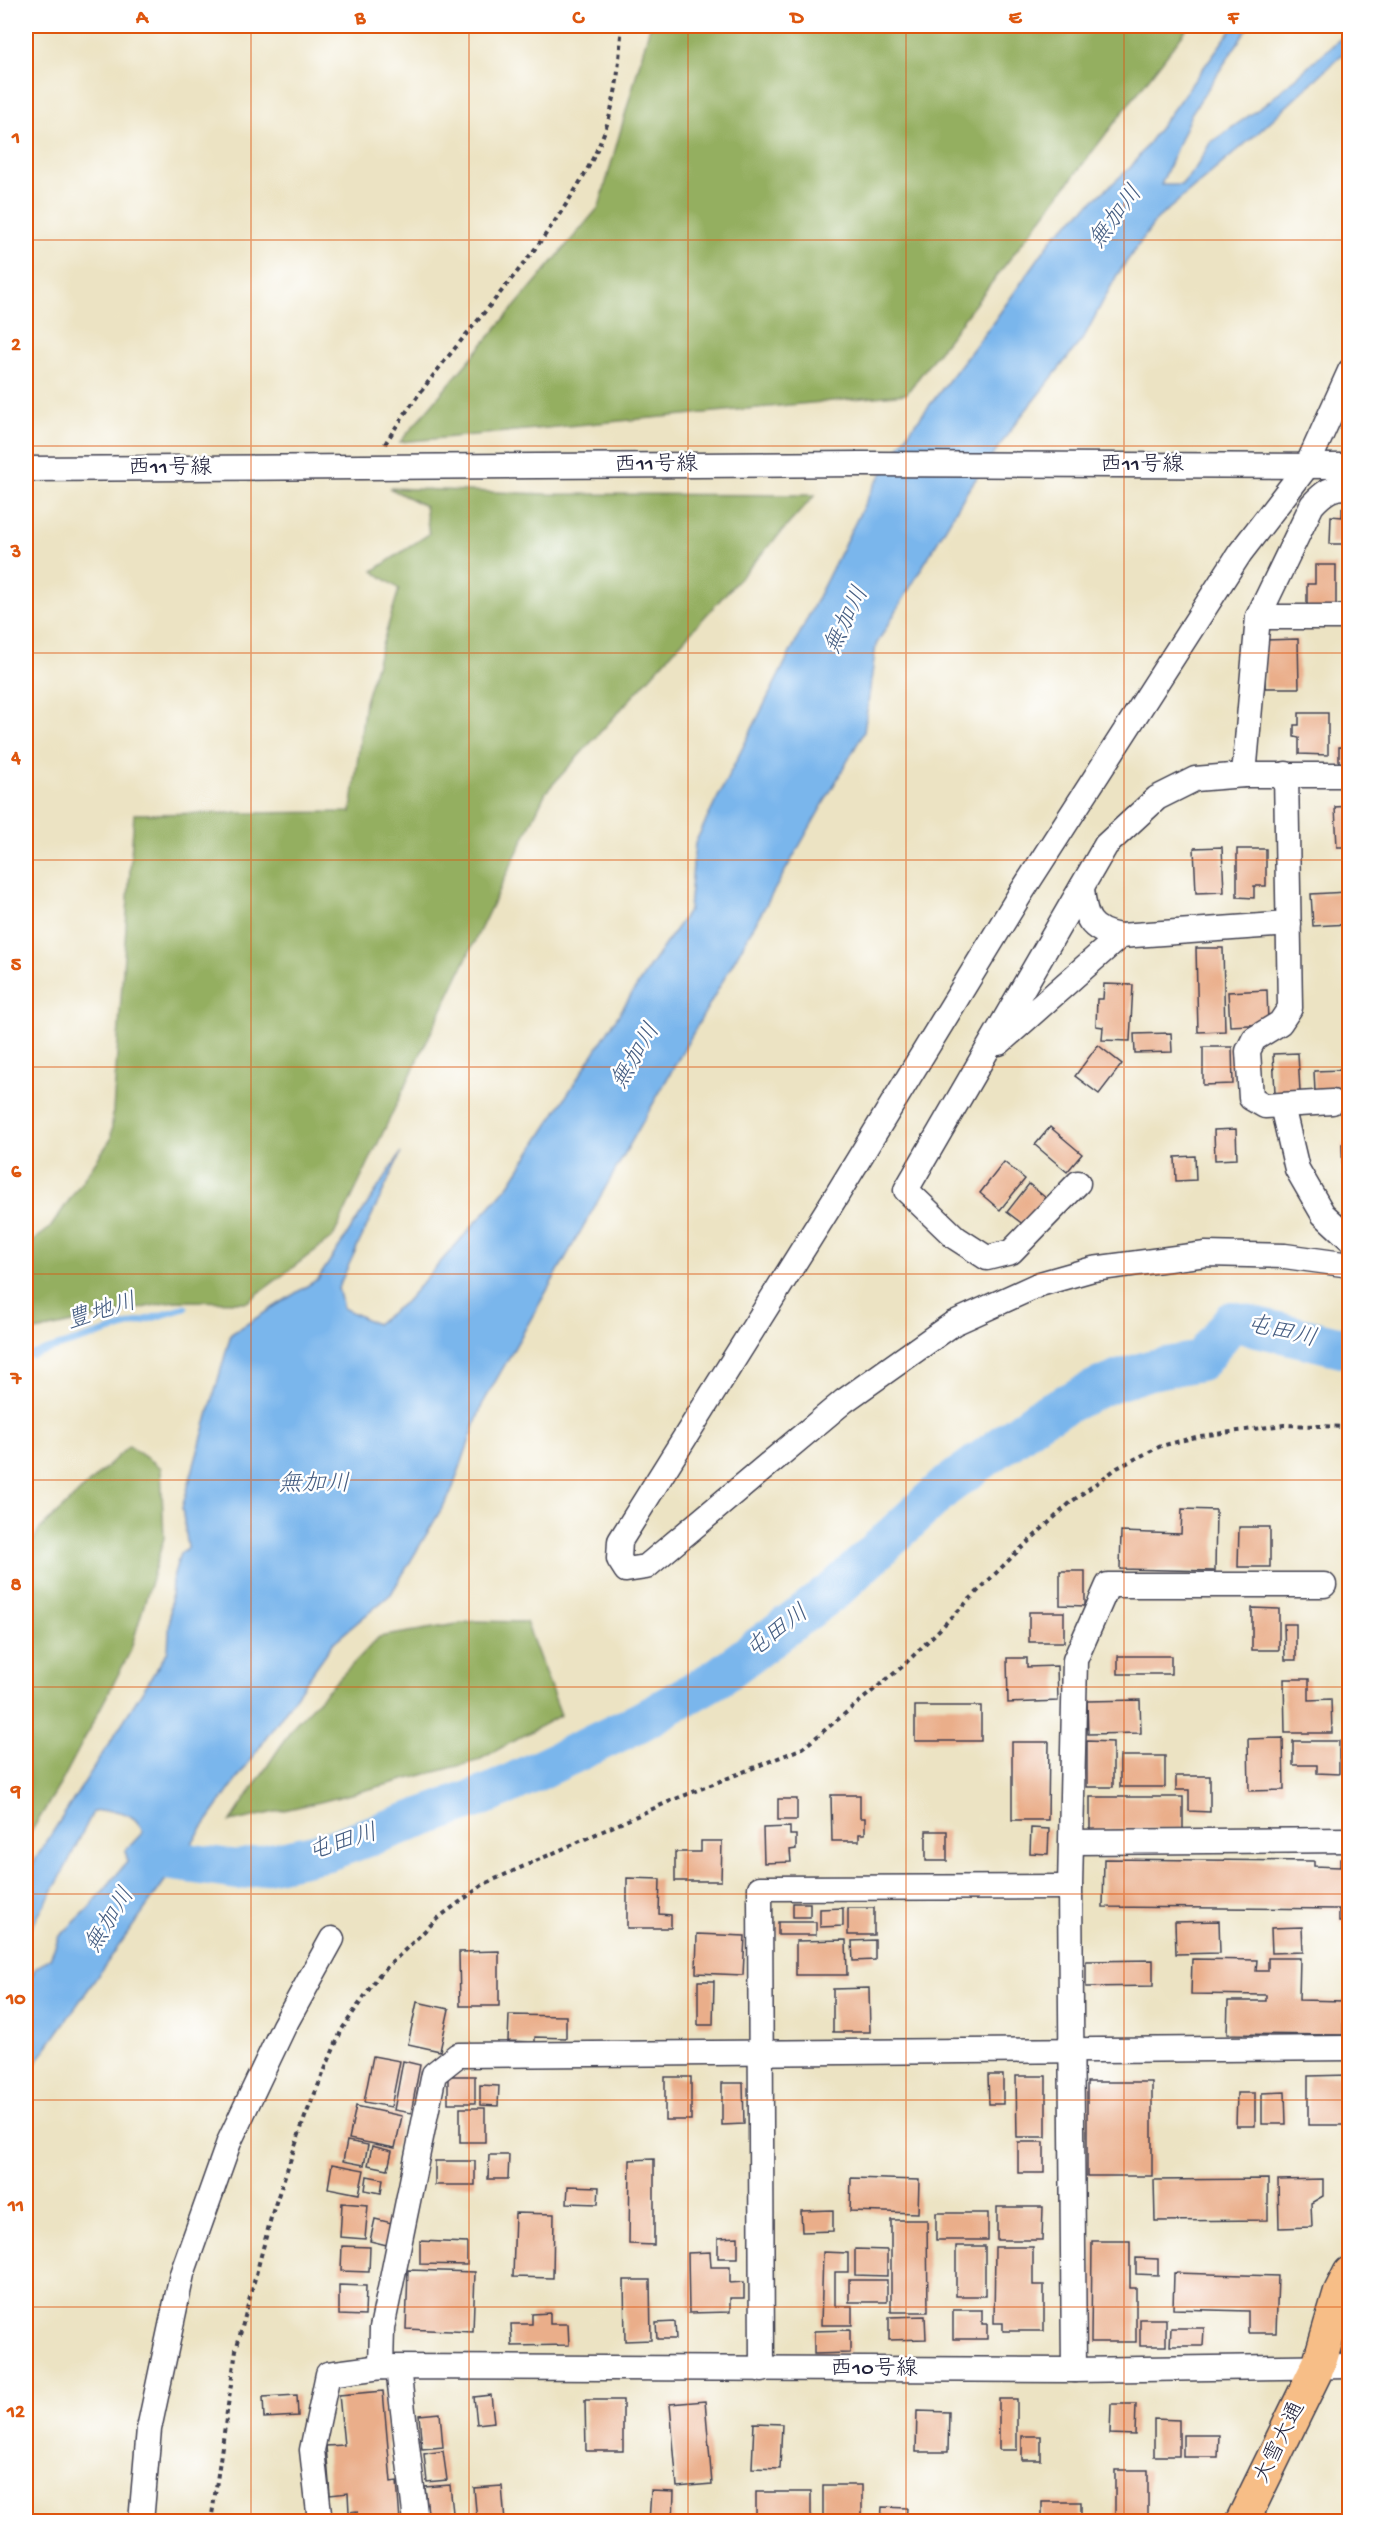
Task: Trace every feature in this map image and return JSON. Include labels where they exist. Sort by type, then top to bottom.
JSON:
[{"type":"highway","name":"大雪大通","points":[[1334,2365],[1340,2293],[1350,2273]]},
{"type":"highway","name":"大雪大通","points":[[1242,2522],[1334,2365],[1350,2322]]},
{"type":"street","points":[[1350,371],[1297,466],[1021,893],[835,1198],[620,1541],[619,1559],[626,1570],[646,1567],[844,1401],[954,1323],[1040,1284],[1093,1269],[1206,1254],[1285,1256],[1350,1265]]},
{"type":"street","name":"西11号線","points":[[26,469],[863,464],[1350,466]]},
{"type":"street","points":[[1244,775],[1258,617],[1312,505],[1323,493],[1337,486],[1350,487]]},
{"type":"street","points":[[1258,617],[1350,617]]},
{"type":"street","points":[[1286,774],[1290,1008],[1280,1023],[1254,1039],[1248,1050],[1251,1098],[1265,1106],[1332,1102]]},
{"type":"street","points":[[1078,1183],[1011,1252],[987,1258],[956,1238],[906,1190],[1106,845],[1157,798],[1195,779],[1244,775],[1350,775]]},
{"type":"street","points":[[1082,887],[1084,910],[1091,923],[1103,933],[1120,936],[1289,924]]},
{"type":"street","points":[[984,1057],[1120,936]]},
{"type":"street","points":[[1282,1106],[1297,1169],[1323,1214],[1350,1239]]},
{"type":"street","points":[[1074,2370],[1070,1887],[1075,1660],[1108,1585],[1324,1585]]},
{"type":"street","points":[[1072,1842],[1350,1840]]},
{"type":"street","points":[[762,2370],[760,1888],[1070,1887]]},
{"type":"street","points":[[141,2522],[149,2429],[182,2274],[229,2142],[284,2026],[332,1939]]},
{"type":"street","points":[[416,2522],[382,2328],[434,2074],[458,2055],[1350,2048]]},
{"type":"street","name":"西10号線","points":[[320,2522],[312,2450],[328,2374],[389,2367],[1074,2370],[1334,2365]]},
{"type":"path","points":[[371,468],[408,407],[526,262],[568,203],[597,151],[614,102],[622,26]]},
{"type":"path","points":[[211,2522],[236,2350],[272,2214],[305,2117],[342,2030],[379,1974],[438,1918],[484,1884],[668,1802],[803,1748],[903,1666],[1014,1555],[1071,1502],[1118,1468],[1161,1446],[1200,1436],[1284,1425],[1350,1427]]},
{"type":"green space","points":[[650,26],[1189,26],[906,394],[400,442],[599,207]]},
{"type":"green space","points":[[389,488],[545,494],[815,495],[546,792],[333,1237],[247,1302],[174,1301],[26,1333],[26,1246],[50,1228],[111,1139],[134,814],[351,812],[365,702],[399,589],[373,571],[429,534],[425,506]]},
{"type":"green space","points":[[129,1446],[161,1468],[164,1538],[130,1652],[61,1783],[26,1840],[26,1556],[39,1530]]},
{"type":"green space","points":[[475,1621],[526,1622],[561,1715],[477,1761],[320,1802],[230,1822],[296,1723],[379,1637]]},
{"type":"water","name":"無加川","points":[[1234,26],[1249,26],[1191,114],[1161,185],[1181,185],[1195,169],[1210,143],[1267,103],[1349,31],[1349,48],[1259,132],[1157,219],[1117,275],[1084,337],[1015,424],[968,490],[876,645],[864,732],[482,1405],[451,1493],[391,1594],[334,1642],[26,2077],[26,1988],[35,1969],[50,1958],[59,1937],[89,1908],[127,1862],[126,1850],[143,1832],[140,1825],[129,1815],[108,1810],[93,1812],[60,1878],[26,1937],[26,1874],[168,1651],[172,1581],[180,1553],[188,1548],[182,1508],[231,1334],[318,1279],[401,1153],[338,1288],[343,1308],[376,1324],[405,1302],[509,1185],[648,969],[689,910],[695,843],[872,489],[909,432],[992,324],[1055,235],[1131,167]]},
{"type":"building","points":[[1342,508],[1350,508],[1350,544],[1330,544],[1331,516],[1342,517]]},
{"type":"building","points":[[1315,565],[1336,565],[1336,609],[1307,610],[1307,584],[1315,584]]},
{"type":"building","points":[[1298,639],[1299,688],[1265,688],[1265,640]]},
{"type":"building","points":[[1299,713],[1328,713],[1328,755],[1299,754],[1299,738],[1294,737],[1294,725],[1299,725]]},
{"type":"building","points":[[1339,747],[1350,747],[1350,766],[1339,766]]},
{"type":"building","points":[[1350,806],[1350,847],[1337,847],[1335,807]]},
{"type":"building","points":[[1222,847],[1224,892],[1196,893],[1194,848]]},
{"type":"building","points":[[1237,849],[1266,849],[1266,886],[1254,886],[1254,898],[1237,897]]},
{"type":"building","points":[[1347,892],[1349,924],[1313,926],[1311,894]]},
{"type":"building","points":[[1196,948],[1223,948],[1225,1031],[1198,1032]]},
{"type":"building","points":[[1104,984],[1133,985],[1130,1041],[1102,1040],[1103,1027],[1096,1026],[1097,999],[1103,999]]},
{"type":"building","points":[[1267,990],[1268,1024],[1230,1026],[1228,992]]},
{"type":"building","points":[[1171,1033],[1172,1052],[1135,1053],[1134,1034]]},
{"type":"building","points":[[1098,1045],[1122,1064],[1099,1094],[1075,1076]]},
{"type":"building","points":[[1203,1047],[1232,1047],[1233,1084],[1203,1085]]},
{"type":"building","points":[[1298,1053],[1300,1092],[1275,1093],[1273,1054]]},
{"type":"building","points":[[1350,1063],[1350,1087],[1347,1088],[1346,1064]]},
{"type":"building","points":[[1342,1070],[1343,1091],[1315,1092],[1314,1071]]},
{"type":"building","points":[[1050,1127],[1082,1154],[1067,1172],[1035,1145]]},
{"type":"building","points":[[1236,1129],[1237,1159],[1215,1160],[1214,1130]]},
{"type":"building","points":[[1350,1143],[1350,1180],[1343,1181],[1342,1144]]},
{"type":"building","points":[[1195,1156],[1196,1180],[1176,1181],[1175,1157]]},
{"type":"building","points":[[1004,1162],[1025,1179],[1000,1210],[980,1193]]},
{"type":"building","points":[[1029,1184],[1046,1198],[1024,1225],[1007,1212]]},
{"type":"building","points":[[1182,1509],[1216,1510],[1215,1571],[1120,1569],[1121,1532],[1181,1534]]},
{"type":"building","points":[[1239,1527],[1270,1527],[1270,1567],[1238,1567]]},
{"type":"building","points":[[1060,1571],[1085,1571],[1085,1606],[1060,1605]]},
{"type":"building","points":[[1252,1608],[1279,1609],[1279,1650],[1252,1650]]},
{"type":"building","points":[[1029,1612],[1064,1612],[1064,1642],[1029,1642]]},
{"type":"building","points":[[1284,1624],[1296,1624],[1296,1660],[1285,1660]]},
{"type":"building","points":[[1118,1656],[1171,1656],[1171,1674],[1118,1674]]},
{"type":"building","points":[[1007,1658],[1027,1658],[1027,1667],[1057,1666],[1058,1701],[1008,1703]]},
{"type":"building","points":[[1284,1679],[1309,1679],[1309,1700],[1331,1699],[1332,1733],[1285,1733]]},
{"type":"building","points":[[1140,1700],[1141,1733],[1088,1734],[1087,1701]]},
{"type":"building","points":[[915,1706],[981,1706],[981,1741],[915,1741]]},
{"type":"building","points":[[1283,1738],[1284,1790],[1249,1791],[1248,1739]]},
{"type":"building","points":[[1087,1741],[1113,1742],[1113,1787],[1087,1787]]},
{"type":"building","points":[[1293,1741],[1339,1741],[1339,1774],[1317,1773],[1317,1765],[1293,1765]]},
{"type":"building","points":[[1012,1742],[1049,1742],[1048,1820],[1012,1820]]},
{"type":"building","points":[[1120,1756],[1165,1756],[1165,1787],[1120,1787]]},
{"type":"building","points":[[1176,1776],[1210,1776],[1210,1812],[1189,1811],[1189,1790],[1176,1790]]},
{"type":"building","points":[[831,1795],[860,1795],[860,1818],[865,1818],[865,1834],[859,1834],[859,1841],[832,1841]]},
{"type":"building","points":[[1090,1797],[1183,1797],[1183,1829],[1090,1830]]},
{"type":"building","points":[[778,1799],[797,1799],[797,1820],[778,1820]]},
{"type":"building","points":[[790,1827],[790,1835],[796,1835],[796,1849],[790,1850],[791,1862],[764,1863],[763,1828]]},
{"type":"building","points":[[1031,1828],[1049,1829],[1048,1854],[1030,1853]]},
{"type":"building","points":[[926,1831],[947,1831],[947,1861],[926,1861]]},
{"type":"building","points":[[701,1841],[722,1841],[721,1881],[675,1881],[675,1852],[701,1852]]},
{"type":"building","points":[[1104,1859],[1314,1861],[1314,1866],[1340,1867],[1340,1859],[1350,1859],[1350,1922],[1339,1922],[1339,1909],[1103,1907]]},
{"type":"building","points":[[627,1878],[660,1879],[659,1914],[671,1915],[671,1928],[627,1928]]},
{"type":"building","points":[[793,1903],[810,1903],[810,1917],[793,1917]]},
{"type":"building","points":[[843,1908],[843,1926],[820,1927],[820,1909]]},
{"type":"building","points":[[848,1908],[874,1908],[874,1935],[848,1935]]},
{"type":"building","points":[[1219,1921],[1220,1953],[1176,1954],[1175,1922]]},
{"type":"building","points":[[778,1922],[816,1922],[816,1935],[778,1935]]},
{"type":"building","points":[[1302,1927],[1303,1952],[1272,1953],[1271,1928]]},
{"type":"building","points":[[697,1934],[745,1936],[743,1975],[696,1973]]},
{"type":"building","points":[[846,1940],[847,1975],[796,1975],[796,1941]]},
{"type":"building","points":[[875,1940],[875,1960],[853,1961],[852,1941]]},
{"type":"building","points":[[499,1951],[499,2006],[460,2006],[459,1952]]},
{"type":"building","points":[[1268,1958],[1300,1958],[1299,2000],[1344,2001],[1343,2035],[1227,2034],[1228,2001],[1266,2001],[1266,1995],[1191,1994],[1192,1959],[1257,1960],[1256,1971],[1268,1971]]},
{"type":"building","points":[[1153,1960],[1153,1986],[1086,1987],[1086,1961]]},
{"type":"building","points":[[698,1981],[714,1981],[713,2025],[698,2025]]},
{"type":"building","points":[[869,1988],[870,2032],[833,2032],[833,1989]]},
{"type":"building","points":[[417,2002],[449,2009],[440,2051],[408,2044]]},
{"type":"building","points":[[509,2015],[566,2016],[566,2038],[535,2037],[535,2042],[508,2041]]},
{"type":"building","points":[[373,2056],[400,2061],[391,2107],[364,2102]]},
{"type":"building","points":[[403,2061],[420,2065],[411,2113],[394,2110]]},
{"type":"building","points":[[988,2075],[1003,2075],[1003,2104],[989,2104]]},
{"type":"building","points":[[1350,2075],[1350,2125],[1308,2125],[1308,2076]]},
{"type":"building","points":[[448,2076],[475,2076],[475,2103],[448,2103]]},
{"type":"building","points":[[1016,2076],[1046,2076],[1046,2137],[1017,2137]]},
{"type":"building","points":[[665,2077],[691,2077],[691,2120],[665,2120]]},
{"type":"building","points":[[1087,2082],[1152,2082],[1152,2176],[1087,2176]]},
{"type":"building","points":[[722,2083],[743,2083],[744,2124],[722,2125]]},
{"type":"building","points":[[480,2085],[499,2086],[498,2106],[480,2105]]},
{"type":"building","points":[[1285,2092],[1286,2124],[1262,2124],[1262,2093]]},
{"type":"building","points":[[1237,2093],[1255,2093],[1255,2126],[1236,2126]]},
{"type":"building","points":[[356,2106],[402,2116],[395,2148],[349,2139]]},
{"type":"building","points":[[460,2108],[485,2108],[485,2142],[460,2142]]},
{"type":"building","points":[[347,2141],[368,2145],[364,2165],[343,2161]]},
{"type":"building","points":[[1018,2142],[1044,2142],[1044,2173],[1018,2173]]},
{"type":"building","points":[[372,2146],[392,2151],[388,2169],[368,2165]]},
{"type":"building","points":[[489,2155],[509,2155],[508,2179],[488,2179]]},
{"type":"building","points":[[654,2159],[654,2245],[629,2244],[630,2160]]},
{"type":"building","points":[[435,2161],[475,2161],[475,2185],[435,2185]]},
{"type":"building","points":[[332,2164],[364,2170],[359,2194],[328,2188]]},
{"type":"building","points":[[367,2176],[383,2179],[381,2193],[365,2190]]},
{"type":"building","points":[[851,2178],[919,2180],[918,2213],[850,2211]]},
{"type":"building","points":[[1268,2179],[1268,2220],[1155,2221],[1154,2180]]},
{"type":"building","points":[[1323,2179],[1323,2196],[1311,2203],[1312,2227],[1279,2228],[1278,2180]]},
{"type":"building","points":[[568,2186],[599,2187],[598,2204],[567,2203]]},
{"type":"building","points":[[342,2203],[368,2205],[365,2239],[340,2237]]},
{"type":"building","points":[[997,2207],[1043,2207],[1042,2240],[997,2240]]},
{"type":"building","points":[[833,2210],[833,2231],[802,2232],[801,2211]]},
{"type":"building","points":[[515,2213],[554,2214],[553,2278],[513,2277]]},
{"type":"building","points":[[936,2213],[988,2213],[988,2240],[936,2240]]},
{"type":"building","points":[[375,2219],[396,2224],[391,2246],[370,2241]]},
{"type":"building","points":[[891,2220],[927,2220],[928,2312],[891,2312]]},
{"type":"building","points":[[738,2237],[738,2258],[718,2258],[718,2238]]},
{"type":"building","points":[[420,2241],[467,2243],[467,2265],[420,2264]]},
{"type":"building","points":[[1092,2241],[1130,2241],[1130,2288],[1136,2288],[1136,2342],[1091,2342]]},
{"type":"building","points":[[342,2246],[370,2247],[369,2272],[341,2271]]},
{"type":"building","points":[[956,2246],[985,2246],[985,2296],[956,2296]]},
{"type":"building","points":[[995,2247],[1033,2247],[1033,2285],[1044,2285],[1044,2331],[1003,2331],[1003,2323],[994,2323]]},
{"type":"building","points":[[855,2249],[887,2250],[887,2276],[855,2275]]},
{"type":"building","points":[[710,2252],[711,2267],[730,2267],[730,2283],[744,2282],[744,2298],[730,2298],[730,2312],[689,2313],[688,2253]]},
{"type":"building","points":[[823,2252],[848,2253],[848,2272],[835,2272],[835,2306],[852,2306],[852,2325],[821,2325]]},
{"type":"building","points":[[1136,2258],[1158,2259],[1158,2275],[1136,2274]]},
{"type":"building","points":[[408,2270],[475,2272],[473,2332],[406,2329]]},
{"type":"building","points":[[1174,2273],[1278,2276],[1276,2333],[1248,2333],[1248,2311],[1173,2309]]},
{"type":"building","points":[[624,2280],[650,2280],[651,2340],[625,2341]]},
{"type":"building","points":[[849,2280],[887,2280],[887,2302],[849,2302]]},
{"type":"building","points":[[339,2285],[366,2286],[365,2316],[339,2315]]},
{"type":"building","points":[[953,2310],[982,2310],[982,2324],[987,2324],[987,2339],[953,2339]]},
{"type":"building","points":[[550,2313],[550,2324],[568,2324],[569,2345],[512,2346],[511,2324],[532,2324],[532,2314]]},
{"type":"building","points":[[925,2316],[926,2339],[889,2340],[889,2317]]},
{"type":"building","points":[[1140,2319],[1166,2319],[1166,2346],[1140,2346]]},
{"type":"building","points":[[675,2322],[676,2339],[657,2339],[656,2323]]},
{"type":"building","points":[[1171,2328],[1204,2328],[1203,2346],[1170,2346]]},
{"type":"building","points":[[850,2330],[850,2353],[814,2354],[814,2331]]},
{"type":"building","points":[[383,2391],[391,2482],[397,2481],[400,2522],[358,2522],[357,2511],[349,2512],[348,2493],[330,2495],[326,2446],[344,2445],[339,2395]]},
{"type":"building","points":[[297,2395],[298,2416],[264,2418],[263,2397]]},
{"type":"building","points":[[491,2395],[494,2422],[477,2424],[474,2397]]},
{"type":"building","points":[[999,2399],[1017,2399],[1017,2450],[999,2450]]},
{"type":"building","points":[[585,2400],[623,2400],[623,2451],[586,2451]]},
{"type":"building","points":[[705,2401],[712,2484],[677,2487],[670,2404]]},
{"type":"building","points":[[1111,2404],[1136,2404],[1135,2435],[1110,2434]]},
{"type":"building","points":[[917,2411],[949,2412],[948,2452],[916,2452]]},
{"type":"building","points":[[440,2413],[443,2447],[422,2449],[419,2415]]},
{"type":"building","points":[[1154,2419],[1179,2420],[1179,2456],[1154,2456]]},
{"type":"building","points":[[754,2423],[782,2424],[780,2469],[752,2468]]},
{"type":"building","points":[[1183,2435],[1219,2435],[1218,2457],[1183,2457]]},
{"type":"building","points":[[1022,2436],[1041,2436],[1041,2460],[1022,2460]]},
{"type":"building","points":[[443,2451],[447,2480],[427,2482],[424,2454]]},
{"type":"building","points":[[1115,2470],[1148,2470],[1148,2520],[1115,2520]]},
{"type":"building","points":[[450,2485],[454,2522],[429,2522],[425,2487]]},
{"type":"building","points":[[823,2485],[862,2485],[862,2522],[823,2522]]},
{"type":"building","points":[[502,2486],[505,2522],[477,2522],[474,2488]]},
{"type":"building","points":[[651,2491],[674,2492],[673,2522],[649,2522]]},
{"type":"building","points":[[756,2492],[811,2492],[811,2522],[756,2522]]},
{"type":"building","points":[[1042,2502],[1081,2502],[1081,2522],[1042,2522]]},
{"type":"building","points":[[882,2507],[907,2508],[906,2522],[881,2522]]},
{"type":"waterway","name":"豊地川","points":[[31,1355],[185,1308]]},
{"type":"waterway","name":"屯田川","points":[[151,1858],[238,1870],[328,1851],[491,1793],[640,1722],[717,1678],[836,1589],[944,1488],[1042,1416],[1104,1385],[1150,1370],[1200,1361],[1232,1321],[1350,1349]]}]
